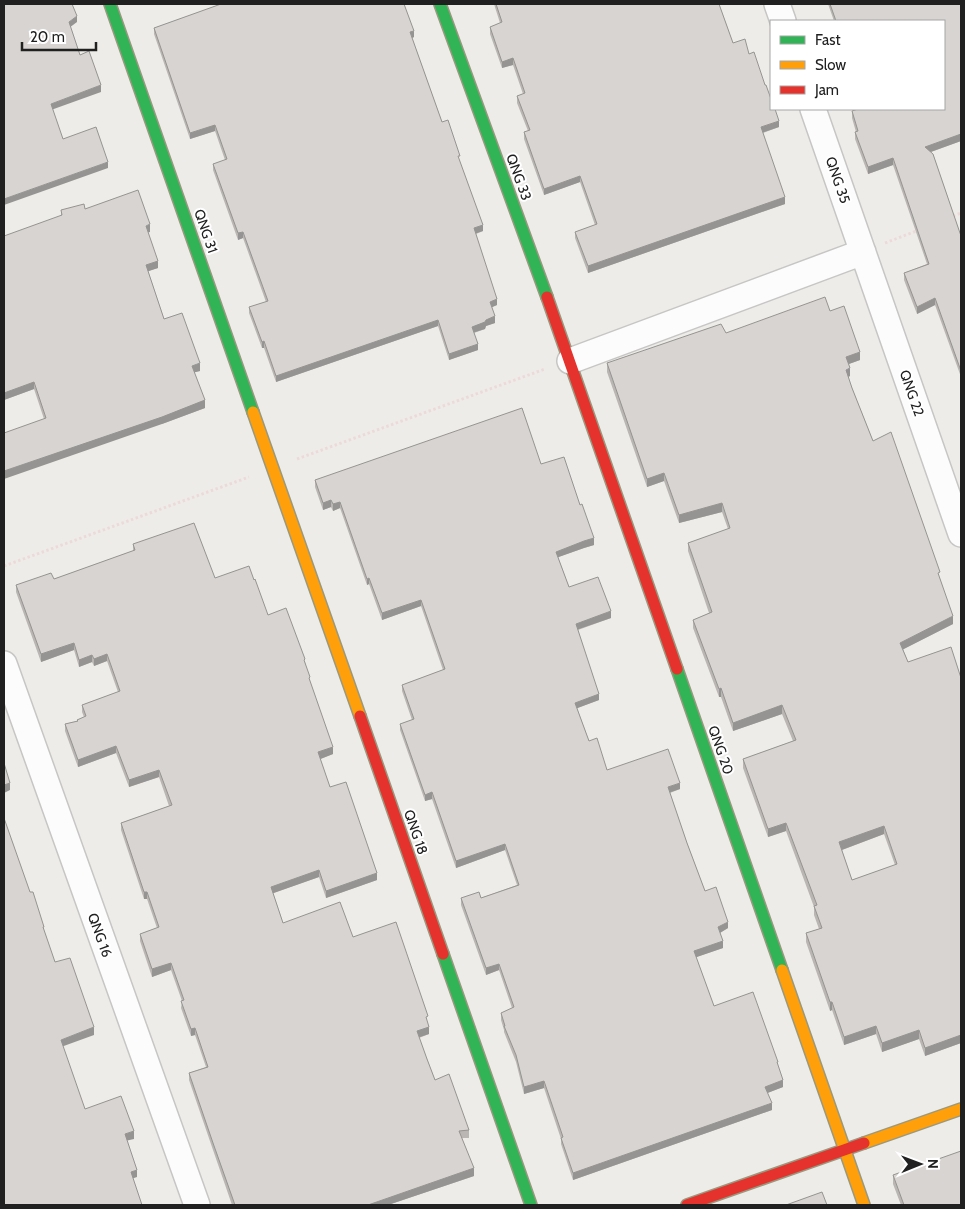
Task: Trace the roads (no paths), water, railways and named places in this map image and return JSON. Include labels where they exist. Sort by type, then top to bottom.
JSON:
[{"type":"street","name":"QNG 31","points":[[110,4],[273,468]]},
{"type":"street","name":"QNG 33","points":[[440,4],[570,360]]},
{"type":"street","points":[[777,4],[783,20]]},
{"type":"street","name":"QNG 35","points":[[814,110],[863,252]]},
{"type":"street","points":[[570,360],[863,252]]},
{"type":"street","name":"QNG 22","points":[[863,252],[961,534]]},
{"type":"street","name":"QNG 20","points":[[570,360],[864,1205]]},
{"type":"street","name":"QNG 18","points":[[273,468],[531,1205]]},
{"type":"street","name":"QNG 16","points":[[4,664],[197,1205]]},
{"type":"street","points":[[687,1205],[961,1109]]}]
